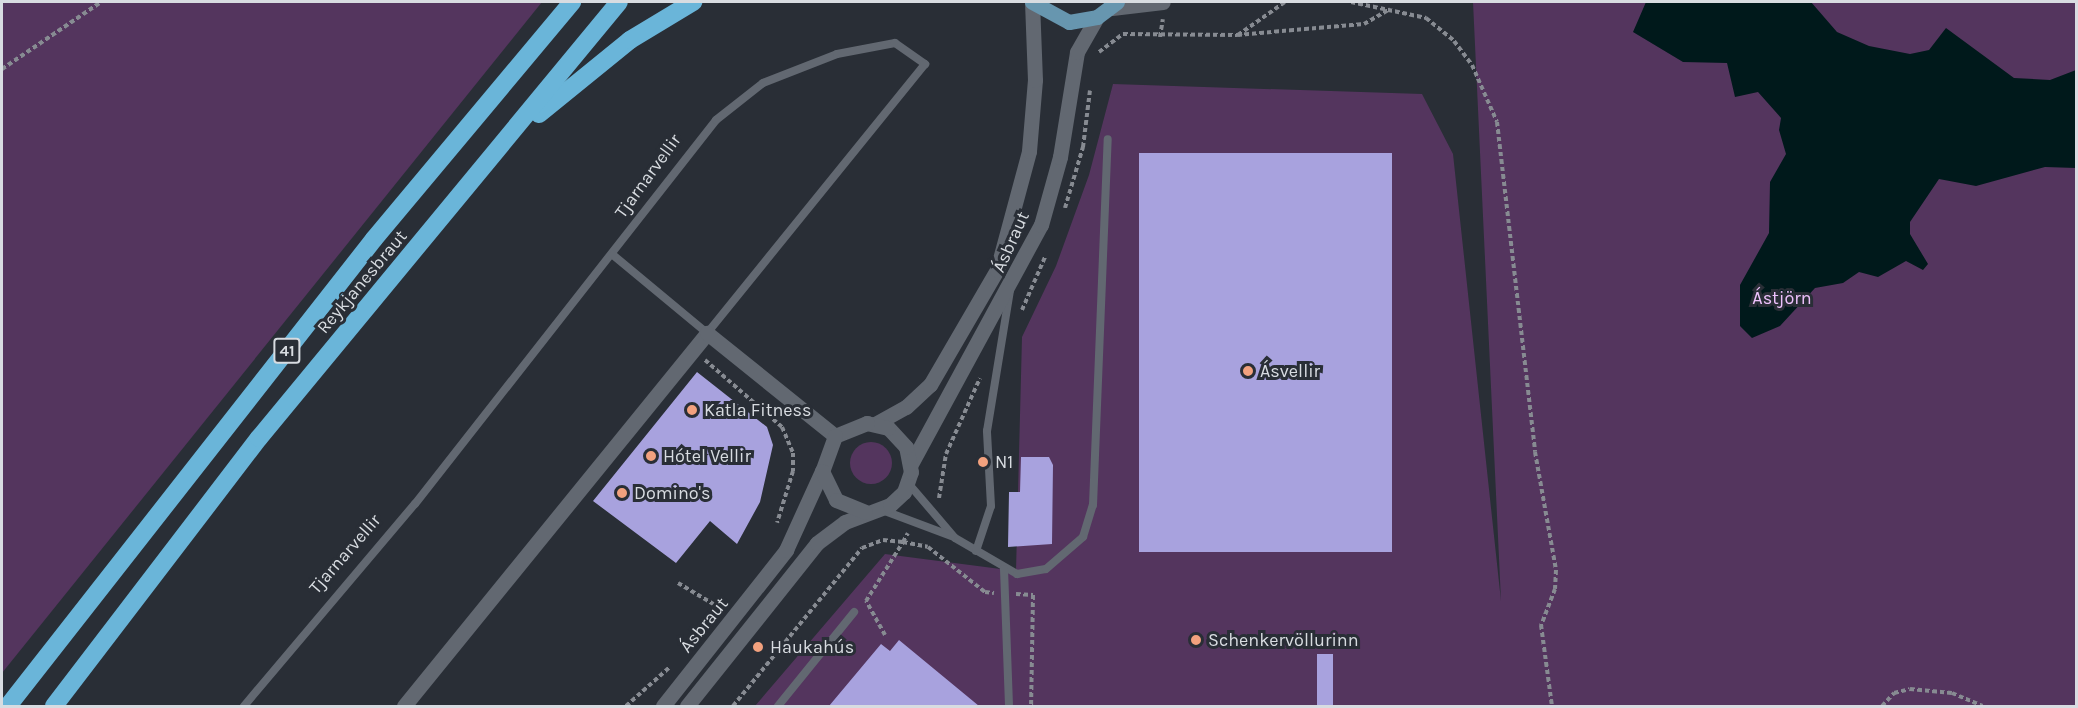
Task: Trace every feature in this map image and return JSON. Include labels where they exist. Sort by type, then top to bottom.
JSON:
[{"type":"highway","name":"Reykjanesbraut","points":[[8,706],[374,239],[572,2]]},
{"type":"highway","name":"Reykjanesbraut","points":[[54,706],[260,438],[620,2]]},
{"type":"highway","points":[[506,142],[630,40],[693,2]]},
{"type":"main road","points":[[1032,2],[1062,20],[1097,17],[1114,5]]},
{"type":"street","name":"Ásbraut","points":[[875,423],[906,407],[930,385],[965,332],[1000,261],[1029,151],[1035,80],[1032,2]]},
{"type":"street","points":[[1114,5],[1163,2]]},
{"type":"street","name":"Ásbraut","points":[[911,464],[943,399],[1010,290],[1041,225],[1060,157],[1077,52],[1097,17]]},
{"type":"street","points":[[707,333],[835,436]]},
{"type":"street","name":"Tjarnarvellir","points":[[404,706],[707,333]]},
{"type":"street","points":[[687,706],[817,543],[866,512],[882,509],[908,483],[911,464],[898,435],[875,423],[859,423],[835,436],[822,471],[836,500],[866,512]]},
{"type":"street","name":"Ásbraut","points":[[663,706],[786,550],[822,471]]},
{"type":"lane","name":"Tjarnarvellir","points":[[244,706],[614,255],[700,137],[763,83],[880,43],[908,49],[925,64],[707,333]]},
{"type":"lane","points":[[882,509],[955,538],[1004,569],[1031,573],[1060,559],[1083,537],[1093,505],[1108,139]]},
{"type":"lane","points":[[614,255],[707,333]]},
{"type":"lane","points":[[976,551],[991,506],[987,431],[1010,290]]},
{"type":"lane","points":[[908,483],[955,538]]},
{"type":"lane","points":[[1004,569],[1009,706]]},
{"type":"lane","points":[[778,706],[854,612]]},
{"type":"path","points":[[2,69],[100,2]]},
{"type":"path","points":[[1237,35],[1285,2]]},
{"type":"path","points":[[1351,2],[1426,18],[1454,41],[1472,64],[1502,141],[1535,452],[1556,570],[1541,625],[1552,706]]},
{"type":"path","points":[[1163,18],[1160,37],[1237,35],[1364,24],[1390,9]]},
{"type":"path","points":[[693,350],[764,406],[782,427],[793,453],[793,471],[776,528]]},
{"type":"path","points":[[935,507],[946,454],[982,372]]},
{"type":"path","points":[[885,635],[866,601],[910,531]]},
{"type":"path","points":[[733,706],[862,548],[883,540],[903,542]]},
{"type":"path","points":[[678,583],[720,608]]},
{"type":"path","points":[[714,616],[727,600]]},
{"type":"path","points":[[626,706],[675,663]]},
{"type":"path","points":[[1882,706],[1894,693],[1910,688],[1952,693],[1982,706]]},
{"type":"green space","points":[[2,2],[542,2],[2,673]]},
{"type":"green space","points":[[1473,2],[2076,2],[2076,706],[755,706],[885,554],[1016,571],[1022,337],[1056,266],[1089,175],[1113,84],[1422,94],[1453,154],[1501,601]]},
{"type":"green space","points":[[871,442],[886,448],[892,463],[886,478],[871,484],[856,478],[850,463],[856,448]]},
{"type":"shaded area","name":"Ástjörn","points":[[1646,2],[1811,2],[1837,32],[1869,46],[1910,54],[1929,50],[1946,28],[2014,78],[2050,80],[2076,70],[2076,168],[2045,167],[1976,186],[1939,179],[1910,222],[1910,234],[1928,264],[1923,270],[1906,261],[1878,277],[1859,272],[1843,283],[1815,288],[1780,326],[1752,338],[1740,326],[1740,285],[1769,233],[1770,182],[1786,154],[1779,130],[1781,118],[1758,92],[1735,97],[1727,63],[1683,62],[1633,32]]},
{"type":"building","points":[[1139,153],[1392,153],[1392,552],[1139,552]]},
{"type":"building","points":[[697,372],[767,427],[773,445],[760,502],[737,544],[710,521],[676,563],[593,501]]},
{"type":"building","points":[[1021,457],[1049,457],[1053,465],[1052,544],[1008,547],[1009,492],[1020,492]]},
{"type":"building","points":[[899,640],[979,706],[829,706],[881,644],[890,651]]},
{"type":"building","points":[[1317,654],[1333,654],[1333,706],[1317,706]]},
{"type":"place","name":"Ásvellir","points":[[1248,371]]},
{"type":"place","name":"Katla Fitness","points":[[692,410]]},
{"type":"place","name":"Hótel Vellir","points":[[651,456]]},
{"type":"place","name":"N1","points":[[983,462]]},
{"type":"place","name":"Domino's","points":[[622,493]]},
{"type":"place","name":"Schenkervöllurinn","points":[[1196,640]]},
{"type":"place","name":"Haukahús","points":[[758,647]]}]
